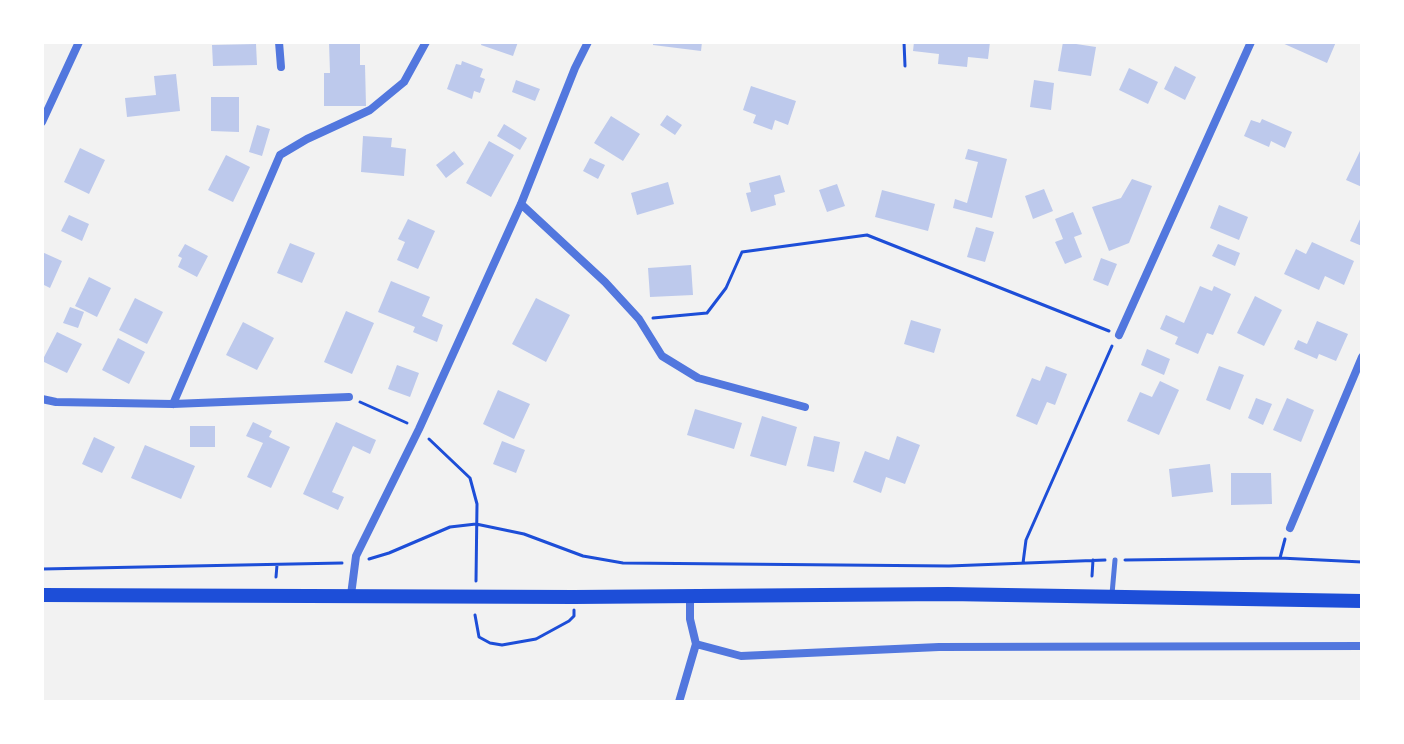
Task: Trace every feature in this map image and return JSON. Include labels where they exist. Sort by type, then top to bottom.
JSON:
[{"type":"main road","points":[[42,595],[1112,595],[1362,601]]},
{"type":"street","points":[[42,122],[79,42]]},
{"type":"street","points":[[279,42],[281,67]]},
{"type":"street","points":[[173,404],[280,155],[370,110],[404,82],[426,42]]},
{"type":"street","points":[[351,595],[355,563],[521,204],[588,42]]},
{"type":"street","points":[[1119,335],[1251,42]]},
{"type":"street","points":[[521,204],[605,282],[639,319],[662,356],[698,378],[805,407]]},
{"type":"street","points":[[1290,528],[1362,357]]},
{"type":"street","points":[[42,399],[56,402],[173,404],[349,397]]},
{"type":"street","points":[[679,702],[696,644],[690,619],[690,596]]},
{"type":"street","points":[[696,644],[741,656],[939,647],[1362,646]]},
{"type":"lane","points":[[1112,595],[1115,560]]},
{"type":"path","points":[[904,42],[905,66]]},
{"type":"path","points":[[639,319],[707,313],[726,288],[742,252],[867,235],[1119,335],[1106,355],[1026,540],[1023,563]]},
{"type":"path","points":[[349,397],[419,429],[470,478],[477,504],[476,581]]},
{"type":"path","points":[[42,569],[355,563],[389,553],[450,527],[476,524],[524,534],[583,556],[623,563],[949,566],[1093,560],[1280,558],[1362,562]]},
{"type":"path","points":[[1280,558],[1290,528]]},
{"type":"path","points":[[1092,576],[1093,560]]},
{"type":"path","points":[[276,577],[277,564]]},
{"type":"path","points":[[475,615],[479,637],[490,643],[536,639],[574,616],[574,597]]},
{"type":"building","points":[[329,42],[360,42],[360,65],[365,65],[366,106],[324,106],[324,73],[330,73]]},
{"type":"building","points":[[482,42],[518,42],[513,56],[481,45]]},
{"type":"building","points":[[653,42],[702,42],[701,51],[653,45]]},
{"type":"building","points":[[914,42],[990,42],[988,59],[968,57],[967,67],[938,64],[939,54],[913,51]]},
{"type":"building","points":[[1063,42],[1096,47],[1091,76],[1058,71]]},
{"type":"building","points":[[1280,42],[1336,42],[1327,63]]},
{"type":"building","points":[[256,44],[257,65],[213,66],[212,45]]},
{"type":"building","points":[[462,61],[483,69],[480,77],[485,79],[480,93],[474,91],[472,99],[447,89],[456,64],[461,65]]},
{"type":"building","points":[[1175,66],[1196,77],[1185,100],[1164,89]]},
{"type":"building","points":[[1129,68],[1158,82],[1148,104],[1119,90]]},
{"type":"building","points":[[176,74],[180,111],[127,117],[125,98],[156,95],[154,76]]},
{"type":"building","points":[[516,80],[540,89],[535,101],[512,92]]},
{"type":"building","points":[[1034,80],[1054,83],[1051,110],[1030,107]]},
{"type":"building","points":[[751,86],[796,101],[788,125],[775,120],[772,130],[753,123],[756,115],[743,110]]},
{"type":"building","points":[[211,97],[239,97],[239,132],[211,131]]},
{"type":"building","points":[[667,115],[682,125],[675,135],[660,125]]},
{"type":"building","points":[[611,116],[640,134],[623,161],[594,143]]},
{"type":"building","points":[[1262,119],[1292,132],[1285,148],[1271,141],[1269,147],[1244,136],[1251,120],[1260,123]]},
{"type":"building","points":[[504,124],[527,138],[520,150],[497,136]]},
{"type":"building","points":[[257,125],[270,129],[262,156],[249,152]]},
{"type":"building","points":[[363,136],[392,138],[391,147],[406,149],[404,176],[361,172]]},
{"type":"building","points":[[489,141],[514,155],[491,197],[466,183]]},
{"type":"building","points":[[80,148],[105,160],[89,194],[64,182]]},
{"type":"building","points":[[968,149],[1007,159],[992,218],[953,208],[955,199],[967,203],[978,162],[965,159]]},
{"type":"building","points":[[454,151],[464,164],[446,178],[436,165]]},
{"type":"building","points":[[1362,152],[1362,187],[1346,180]]},
{"type":"building","points":[[226,155],[250,167],[233,202],[208,190]]},
{"type":"building","points":[[590,158],[605,165],[598,179],[583,171]]},
{"type":"building","points":[[780,175],[785,192],[774,195],[776,205],[751,212],[746,193],[751,192],[749,183]]},
{"type":"building","points":[[1132,179],[1152,186],[1129,243],[1109,251],[1092,207],[1121,198]]},
{"type":"building","points":[[668,182],[674,204],[637,215],[631,193]]},
{"type":"building","points":[[837,184],[845,206],[827,212],[819,190]]},
{"type":"building","points":[[1044,189],[1053,211],[1033,219],[1025,196]]},
{"type":"building","points":[[882,190],[935,204],[928,231],[875,217]]},
{"type":"building","points":[[1219,205],[1248,217],[1239,240],[1210,228]]},
{"type":"building","points":[[1073,212],[1082,234],[1074,237],[1082,257],[1065,264],[1055,242],[1063,239],[1055,219]]},
{"type":"building","points":[[69,215],[89,224],[82,241],[61,231]]},
{"type":"building","points":[[1362,215],[1362,246],[1350,241]]},
{"type":"building","points":[[408,219],[435,231],[418,269],[397,260],[405,242],[398,239]]},
{"type":"building","points":[[976,227],[994,232],[985,262],[967,257]]},
{"type":"building","points":[[1312,242],[1354,261],[1344,285],[1325,276],[1319,290],[1284,274],[1296,249],[1306,254]]},
{"type":"building","points":[[290,243],[315,253],[302,283],[277,273]]},
{"type":"building","points":[[185,244],[208,256],[197,277],[178,267],[182,258],[178,256]]},
{"type":"building","points":[[1218,244],[1240,253],[1235,266],[1212,256]]},
{"type":"building","points":[[42,252],[62,261],[50,288],[42,284]]},
{"type":"building","points":[[1101,258],[1117,264],[1108,286],[1093,280]]},
{"type":"building","points":[[691,265],[693,295],[650,297],[648,268]]},
{"type":"building","points":[[89,277],[111,288],[97,317],[75,306]]},
{"type":"building","points":[[391,281],[430,297],[422,316],[443,325],[437,342],[413,332],[415,327],[378,312]]},
{"type":"building","points":[[1200,286],[1212,291],[1214,286],[1231,294],[1213,335],[1207,333],[1198,354],[1175,344],[1178,337],[1160,329],[1166,315],[1184,323]]},
{"type":"building","points":[[1255,296],[1282,310],[1264,346],[1237,333]]},
{"type":"building","points":[[135,298],[163,312],[147,344],[119,330]]},
{"type":"building","points":[[536,298],[570,315],[546,362],[512,344]]},
{"type":"building","points":[[70,307],[84,312],[78,328],[63,323]]},
{"type":"building","points":[[346,311],[374,323],[352,374],[324,362]]},
{"type":"building","points":[[911,320],[941,329],[934,353],[904,344]]},
{"type":"building","points":[[1317,321],[1348,334],[1336,361],[1319,354],[1317,359],[1294,349],[1298,340],[1307,344]]},
{"type":"building","points":[[243,322],[274,338],[257,370],[226,355]]},
{"type":"building","points":[[57,332],[82,344],[67,373],[42,361]]},
{"type":"building","points":[[118,338],[145,352],[129,384],[102,370]]},
{"type":"building","points":[[1147,349],[1170,359],[1164,375],[1141,365]]},
{"type":"building","points":[[397,365],[419,373],[410,397],[388,389]]},
{"type":"building","points":[[1046,366],[1067,374],[1055,405],[1047,402],[1037,425],[1016,416],[1032,378],[1040,381]]},
{"type":"building","points":[[1219,366],[1244,375],[1230,410],[1206,400]]},
{"type":"building","points":[[1160,381],[1179,390],[1159,435],[1127,421],[1140,392],[1152,397]]},
{"type":"building","points":[[498,390],[530,404],[514,439],[483,424]]},
{"type":"building","points":[[1256,398],[1272,404],[1263,425],[1248,418]]},
{"type":"building","points":[[1287,398],[1314,410],[1301,442],[1273,430]]},
{"type":"building","points":[[695,409],[742,423],[734,449],[687,435]]},
{"type":"building","points":[[762,416],[797,427],[786,466],[750,456]]},
{"type":"building","points":[[253,422],[272,431],[269,437],[290,447],[271,488],[247,477],[263,443],[246,436]]},
{"type":"building","points":[[336,422],[376,440],[370,454],[353,446],[332,492],[344,497],[338,510],[303,494]]},
{"type":"building","points":[[190,426],[215,426],[215,447],[190,447]]},
{"type":"building","points":[[814,436],[840,442],[834,472],[807,466]]},
{"type":"building","points":[[897,436],[920,445],[905,484],[886,477],[881,493],[853,482],[865,451],[889,460]]},
{"type":"building","points":[[94,437],[115,447],[102,473],[82,464]]},
{"type":"building","points":[[502,441],[525,450],[516,473],[493,464]]},
{"type":"building","points":[[145,445],[195,466],[181,499],[131,478]]},
{"type":"building","points":[[1210,464],[1213,492],[1172,497],[1169,469]]},
{"type":"building","points":[[1231,473],[1271,473],[1272,504],[1231,505]]}]
